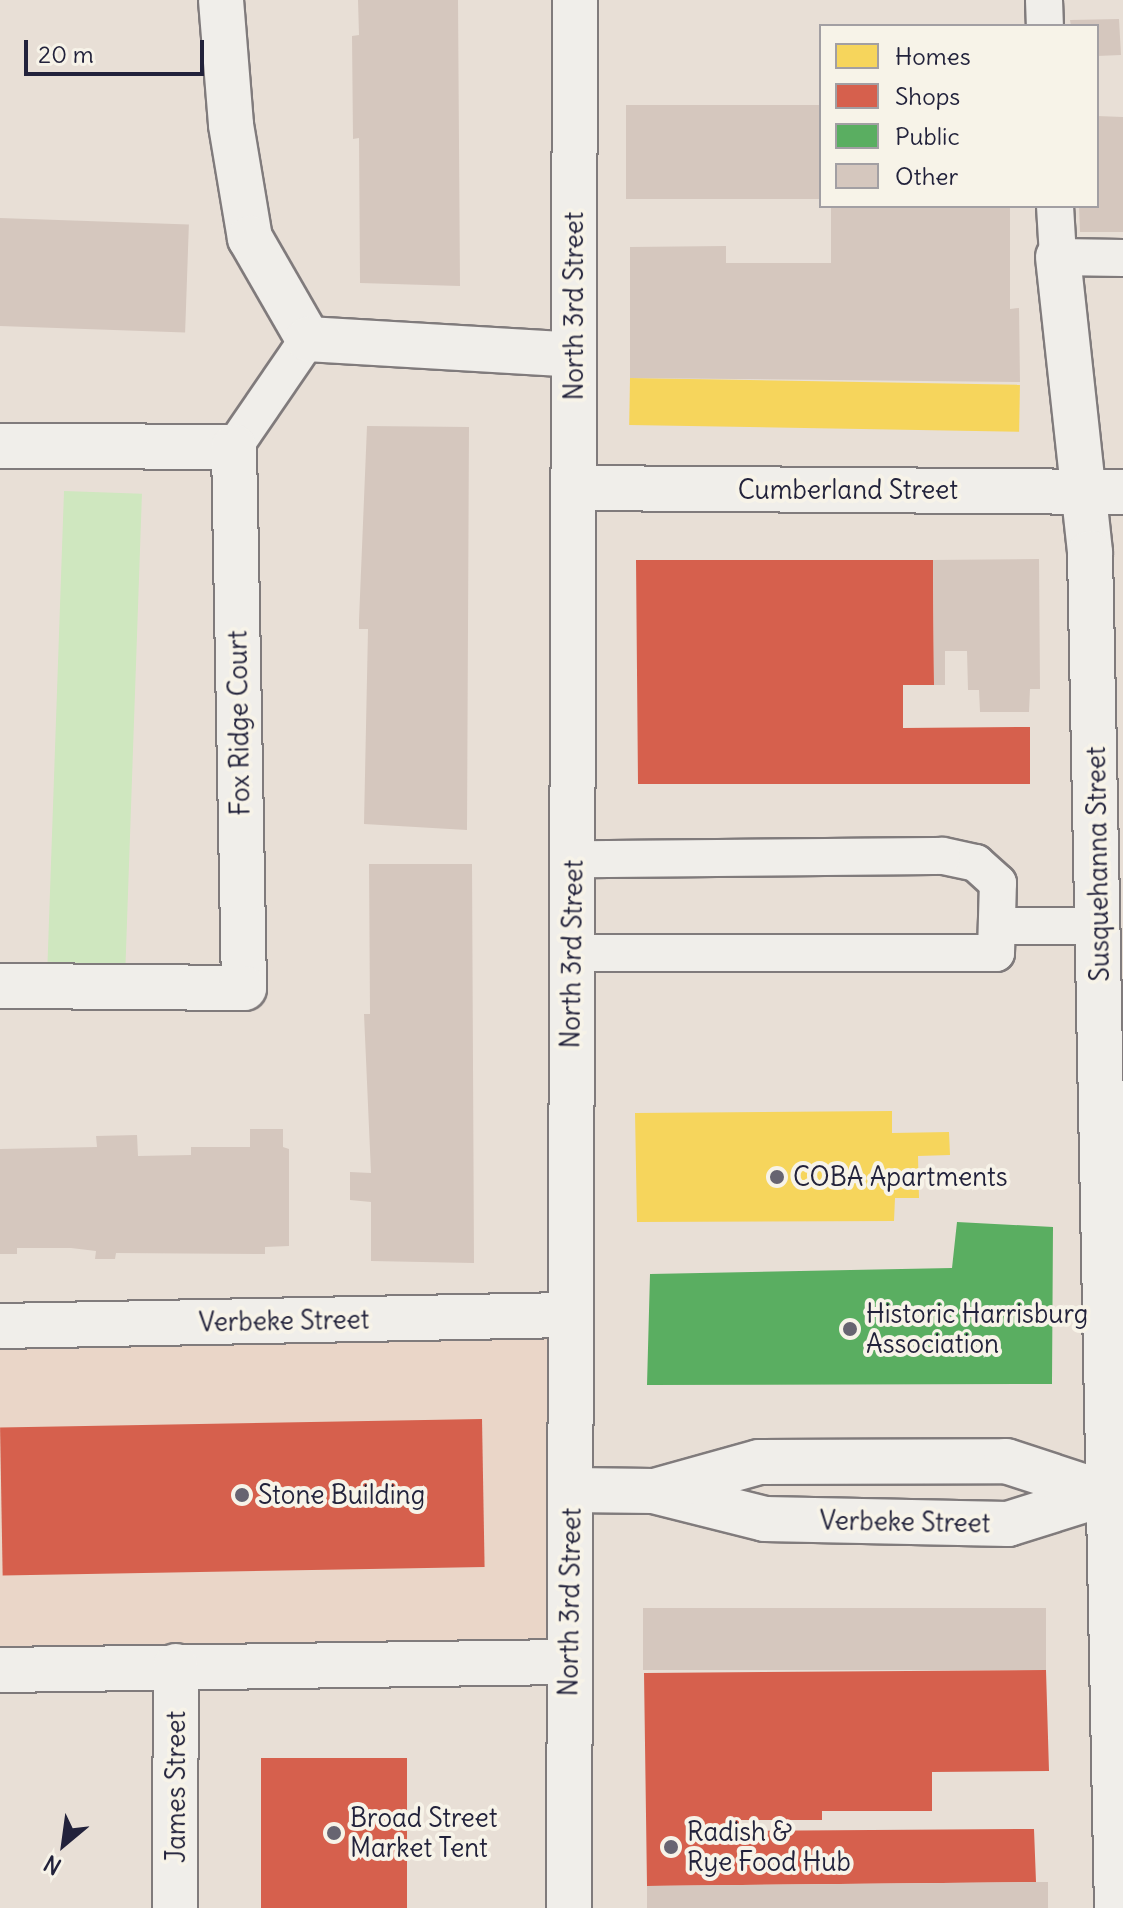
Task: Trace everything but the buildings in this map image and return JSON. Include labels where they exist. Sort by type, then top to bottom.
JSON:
[{"type":"street","points":[[221,0],[231,125],[250,238],[308,339],[574,355]]},
{"type":"street","name":"North 3rd Street","points":[[569,1908],[568,1662],[572,1490],[568,1315],[573,859],[575,0]]},
{"type":"street","name":"Susquehanna Street","points":[[1058,257],[1105,492],[1107,911],[1118,1494],[1117,1908]]},
{"type":"street","points":[[0,446],[234,447]]},
{"type":"street","name":"Fox Ridge Court","points":[[0,986],[244,988],[234,447]]},
{"type":"street","name":"Cumberland Street","points":[[574,488],[1105,492]]},
{"type":"street","name":"Verbeke Street","points":[[0,1326],[568,1315]]},
{"type":"street","name":"Verbeke Street","points":[[653,1491],[759,1462],[1006,1461],[1118,1494]]},
{"type":"street","name":"Verbeke Street","points":[[572,1490],[653,1491],[765,1519],[1008,1524],[1118,1494]]},
{"type":"street","points":[[0,1670],[568,1662]]},
{"type":"street","name":"James Street","points":[[175,1908],[176,1666]]},
{"type":"lane","points":[[1044,0],[1045,24]]},
{"type":"lane","name":"Susquehanna Street","points":[[1055,208],[1058,257]]},
{"type":"lane","points":[[1058,257],[1123,258]]},
{"type":"lane","points":[[234,447],[308,339]]},
{"type":"lane","points":[[572,953],[996,953],[998,883],[976,863],[942,856],[573,859]]},
{"type":"lane","points":[[997,926],[1107,911]]},
{"type":"shaded area","points":[[0,1315],[568,1315],[568,1662],[0,1662]]},
{"type":"green space","points":[[64,491],[142,494],[126,964],[48,962]]},
{"type":"place","name":"COBA Apartments","points":[[777,1177]]},
{"type":"place","name":"Historic Harrisburg Association","points":[[850,1329]]},
{"type":"place","name":"Stone Building","points":[[242,1495]]},
{"type":"place","name":"Broad Street Market Tent","points":[[334,1833]]},
{"type":"place","name":"Radish & Rye Food Hub","points":[[671,1847]]}]
